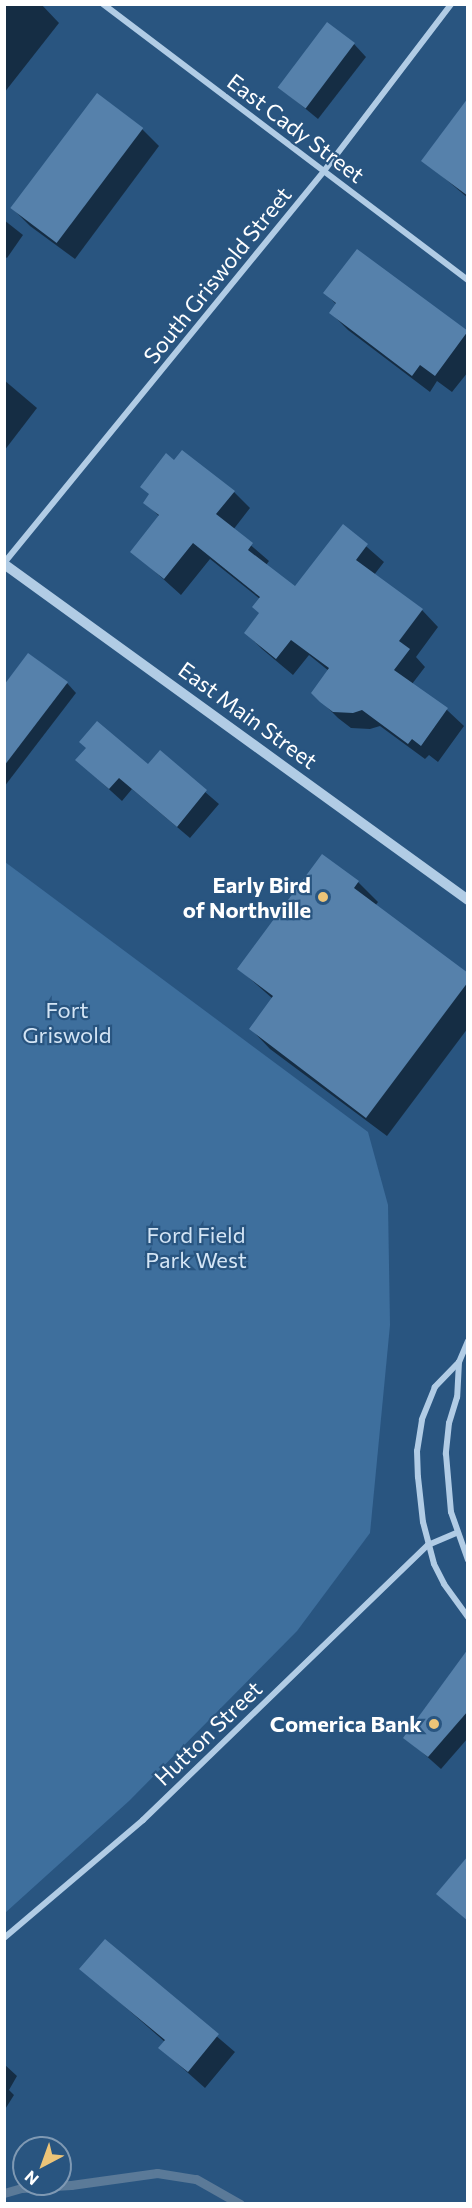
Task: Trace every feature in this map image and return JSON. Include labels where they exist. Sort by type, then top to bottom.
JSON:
[{"type":"street","name":"East Cady Street","points":[[103,4],[468,280]]},
{"type":"street","name":"South Griswold Street","points":[[4,563],[324,171],[451,4]]},
{"type":"street","name":"East Main Street","points":[[4,563],[468,900]]},
{"type":"street","points":[[468,1341],[459,1362],[435,1387],[422,1420],[418,1477],[428,1545],[442,1581],[468,1617]]},
{"type":"street","points":[[459,1362],[458,1397],[449,1423],[446,1454],[448,1494],[456,1533],[468,1560]]},
{"type":"street","name":"Hutton Street","points":[[4,1938],[143,1820],[428,1545],[456,1533]]},
{"type":"green space","name":"Ford Field Park West","points":[[5,862],[368,1132],[388,1205],[390,1325],[370,1533],[297,1631],[129,1801],[5,1913]]},
{"type":"building","points":[[327,22],[355,43],[306,109],[278,87]]},
{"type":"building","points":[[97,93],[143,128],[57,243],[10,208]]},
{"type":"building","points":[[468,98],[468,196],[421,161]]},
{"type":"building","points":[[357,249],[468,331],[435,376],[420,365],[412,376],[329,313],[336,303],[323,293]]},
{"type":"building","points":[[182,450],[235,491],[216,514],[253,543],[248,550],[295,586],[343,524],[368,544],[356,560],[423,609],[399,641],[410,649],[394,670],[448,708],[421,746],[412,739],[408,744],[362,710],[353,713],[333,712],[320,702],[311,693],[329,668],[291,640],[276,659],[244,633],[259,613],[252,607],[260,597],[193,543],[164,579],[130,552],[159,515],[143,503],[149,494],[140,487],[166,453],[174,460]]},
{"type":"building","points":[[28,653],[68,682],[4,766],[4,685]]},
{"type":"building","points":[[97,721],[148,764],[160,750],[207,790],[177,827],[119,778],[109,789],[75,760],[86,748],[79,742]]},
{"type":"building","points":[[322,854],[359,881],[354,888],[468,973],[468,982],[366,1118],[249,1029],[273,996],[237,969]]},
{"type":"building","name":"Comerica Bank","points":[[468,1649],[468,1711],[428,1757],[403,1738]]},
{"type":"building","points":[[468,1856],[468,1921],[436,1894]]},
{"type":"building","points":[[105,1939],[219,2034],[188,2072],[158,2048],[165,2040],[79,1969]]},
{"type":"waterway","points":[[4,2193],[22,2188],[71,2185],[157,2173],[196,2179],[240,2204]]},
{"type":"place","name":"Early Bird of Northville","points":[[323,897]]},
{"type":"place","name":"Comerica Bank","points":[[434,1724]]},
{"type":"park label","name":"Fort Griswold","points":[[67,1022]]}]
